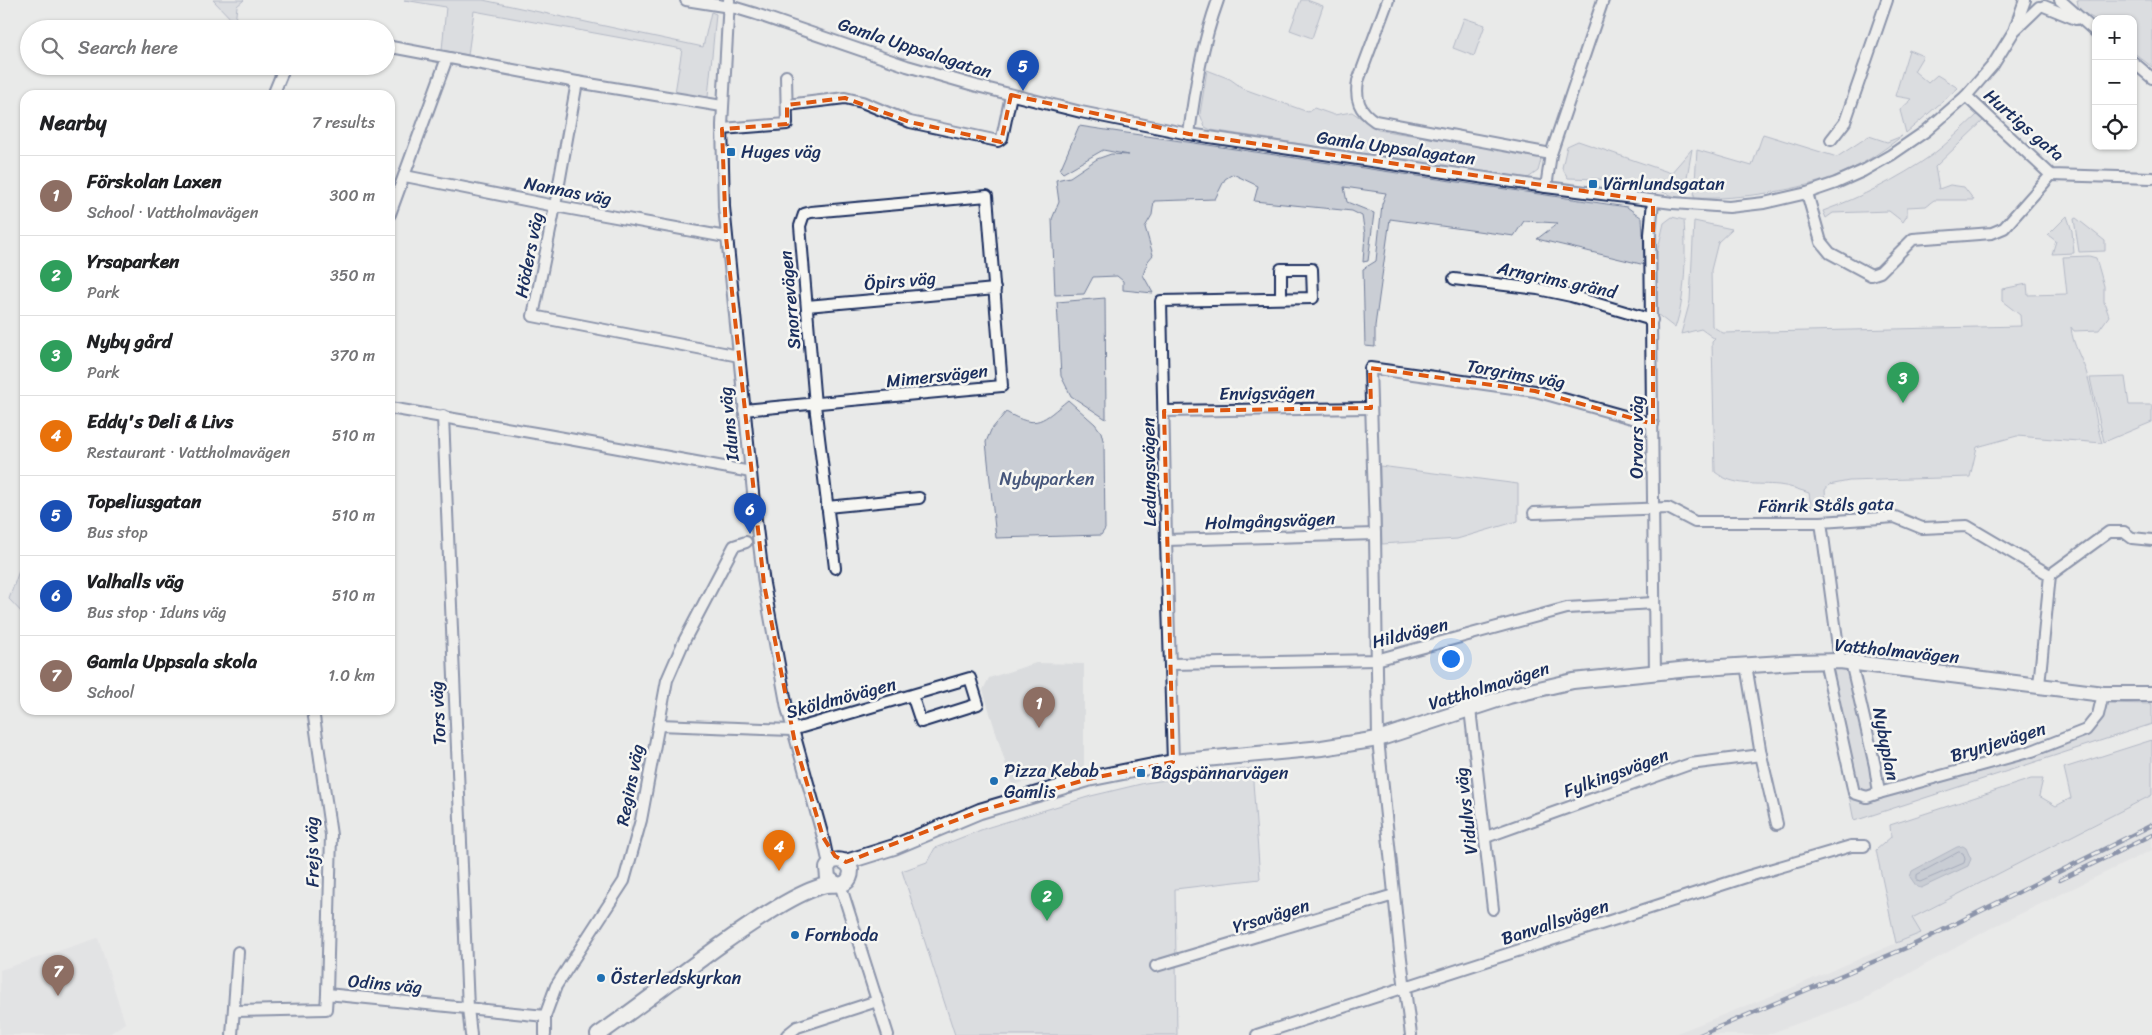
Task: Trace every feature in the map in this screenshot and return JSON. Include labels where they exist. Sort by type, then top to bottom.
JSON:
[{"type":"main road","name":"Vattholmavägen","points":[[598,1035],[650,999],[725,940],[805,892],[838,867],[980,811],[1088,779],[1173,762],[1322,748],[1378,739],[1509,696],[1573,681],[1746,665],[1825,661],[1845,662],[2103,694],[2152,694]]},
{"type":"main road","points":[[838,867],[828,878],[838,884]]},
{"type":"main road","name":"Vattholmavägen","points":[[805,892],[838,884]]},
{"type":"street","name":"Gamla Uppsalagatan","points":[[686,0],[728,4],[907,66],[1011,95],[1081,112],[1189,134],[1546,187],[1729,207],[1807,193],[1836,183],[1863,171],[1891,155],[1926,131],[1966,96],[1993,64],[2014,31],[2025,0]]},
{"type":"street","points":[[1189,134],[1199,64],[1207,31],[1218,0]]},
{"type":"street","points":[[1388,0],[1358,82],[1356,94],[1359,105],[1366,116],[1375,121],[1551,154]]},
{"type":"street","points":[[1546,187],[1551,154],[1603,0]]},
{"type":"street","points":[[1831,140],[1845,122],[1887,0]]},
{"type":"street","points":[[2025,0],[2029,4],[2045,4],[2086,24]]},
{"type":"street","points":[[2060,0],[2092,29]]},
{"type":"street","name":"Iduns väg","points":[[728,4],[722,106],[726,237],[764,584],[792,730],[823,837],[838,867]]},
{"type":"street","name":"Gamla Uppsalagatan","points":[[2014,31],[2045,4]]},
{"type":"street","points":[[395,48],[577,82],[722,106]]},
{"type":"street","points":[[395,201],[447,58]]},
{"type":"street","points":[[2137,65],[2152,78]]},
{"type":"street","points":[[275,90],[281,75]]},
{"type":"street","points":[[722,129],[787,124],[786,76]]},
{"type":"street","name":"Höders väg","points":[[577,82],[533,316],[739,356]]},
{"type":"street","points":[[786,105],[845,98],[862,102],[910,122],[998,141],[1002,138],[1011,95]]},
{"type":"street","name":"Hurtigs gata","points":[[1966,96],[2051,175],[2152,178]]},
{"type":"street","points":[[1807,193],[1821,242],[1830,253],[1871,274],[1880,272],[1913,239],[1992,233],[2004,228],[2051,175]]},
{"type":"street","name":"Nannas väg","points":[[405,176],[726,237]]},
{"type":"street","name":"Mimersvägen","points":[[744,410],[815,405],[1002,386],[987,196]]},
{"type":"street","name":"Snorrevägen","points":[[835,568],[815,405],[800,226],[804,214],[987,196]]},
{"type":"street","name":"Orvars väg","points":[[1653,200],[1650,234],[1655,673]]},
{"type":"street","name":"Arngrims gränd","points":[[1454,279],[1538,289],[1571,296],[1652,320]]},
{"type":"street","name":"Öpirs väg","points":[[807,306],[995,289]]},
{"type":"street","name":"Ledungsvägen","points":[[1173,762],[1161,301],[1281,298]]},
{"type":"street","name":"Torgrims väg","points":[[1372,408],[1370,368],[1535,391],[1653,424]]},
{"type":"street","points":[[1372,408],[1376,534],[1378,739],[1411,1035]]},
{"type":"street","name":"Envigsvägen","points":[[1164,411],[1372,408]]},
{"type":"street","points":[[395,409],[751,472]]},
{"type":"street","name":"Tors väg","points":[[443,416],[468,1008],[471,1035]]},
{"type":"street","points":[[827,507],[919,498]]},
{"type":"street","name":"Fänrik Ståls gata","points":[[1534,513],[1653,507],[1668,508],[1695,522],[1821,522],[1894,517],[1922,528],[1967,526],[2050,575]]},
{"type":"street","name":"Nybyplan","points":[[1821,522],[1845,662],[1875,766],[1879,793],[1867,797],[1854,793],[1825,661]]},
{"type":"street","points":[[2039,686],[2050,575],[2109,532],[2124,532],[2132,538],[2152,540]]},
{"type":"street","name":"Holmgångsvägen","points":[[1166,540],[1376,534]]},
{"type":"street","name":"Regins väg","points":[[545,1035],[545,1016],[556,986],[624,881],[641,820],[666,680],[684,641],[734,546],[746,542]]},
{"type":"street","name":"Hildvägen","points":[[1170,664],[1376,660],[1567,608],[1654,603]]},
{"type":"street","points":[[1746,665],[1761,755],[1778,824]]},
{"type":"street","name":"Sköldmövägen","points":[[659,725],[792,730],[970,678],[978,704],[921,722],[912,695]]},
{"type":"street","name":"Brynjevägen","points":[[1879,793],[2032,751],[2086,730],[2098,715],[2103,694]]},
{"type":"street","name":"Vidulvs väg","points":[[1470,709],[1493,909]]},
{"type":"street","name":"Frejs väg","points":[[314,715],[331,835],[327,994]]},
{"type":"street","name":"Fylkingsvägen","points":[[1486,837],[1690,764],[1761,755]]},
{"type":"street","name":"Banvallsvägen","points":[[1257,1035],[1749,876],[1851,846],[1864,846]]},
{"type":"street","points":[[838,884],[888,1035]]},
{"type":"street","name":"Yrsavägen","points":[[1156,966],[1394,895]]},
{"type":"street","points":[[232,1035],[238,952]]},
{"type":"street","name":"Odins väg","points":[[234,1011],[326,1009],[327,994],[545,1016]]},
{"type":"street","points":[[786,1035],[797,1027],[877,1001]]},
{"type":"highlighted area","points":[[1011,95],[1189,134],[1653,201],[1653,424],[1535,391],[1370,368],[1371,408],[1164,411],[1173,762],[1088,779],[980,811],[846,862],[835,856],[823,837],[795,743],[764,584],[726,237],[722,129],[787,124],[787,105],[845,98],[910,122],[1001,142]]},
{"type":"shaded area","points":[[1036,663],[1084,664],[1084,767],[1012,785],[983,690],[989,678]]},
{"type":"shaded area","points":[[2152,795],[2152,850],[1991,928],[1862,1000],[1766,1035],[1672,1035],[1789,989],[1920,933],[1912,918]]},
{"type":"shaded area","points":[[98,938],[125,1023],[108,1035],[0,1035],[0,970]]},
{"type":"green space","points":[[213,0],[244,0],[237,6],[235,20],[232,20]]},
{"type":"green space","points":[[404,0],[483,0],[703,47],[711,12],[716,14],[708,97],[675,93],[682,49],[474,11],[468,55],[442,50],[446,7]]},
{"type":"green space","points":[[1301,0],[1307,0],[1323,6],[1312,38],[1290,30]]},
{"type":"green space","points":[[2077,0],[2152,0],[2152,67],[2137,55],[2137,15],[2092,15],[2092,18],[2079,10]]},
{"type":"green space","points":[[1464,18],[1485,25],[1474,56],[1453,48]]},
{"type":"green space","points":[[1909,50],[1923,56],[1914,71],[1928,83],[1937,75],[1958,88],[1906,133],[1900,110],[1912,99],[1895,96]]},
{"type":"green space","points":[[1207,70],[1230,79],[1244,89],[1308,112],[1314,108],[1334,115],[1352,112],[1378,130],[1535,154],[1541,160],[1538,171],[1528,178],[1515,177],[1211,130],[1205,127],[1200,114]]},
{"type":"green space","points":[[1978,114],[1985,119],[1935,167],[1939,189],[1950,185],[1964,187],[1974,200],[1934,200],[1926,206],[1907,207],[1907,216],[1903,222],[1889,211],[1833,213],[1826,218],[1823,211],[1879,187],[1932,155]]},
{"type":"green space","points":[[1079,126],[1627,207],[1642,218],[1645,265],[1537,239],[1558,223],[1524,221],[1514,236],[1390,219],[1375,326],[1375,347],[1365,346],[1363,269],[1376,261],[1382,204],[1386,193],[1344,187],[1347,202],[1374,213],[1368,261],[1363,262],[1365,234],[1362,216],[1352,211],[1254,201],[1258,186],[1233,174],[1225,179],[1215,199],[1154,201],[1152,215],[1145,227],[1153,255],[1148,261],[1143,275],[1153,293],[1123,290],[1123,281],[1117,276],[1093,277],[1084,294],[1055,295],[1052,219],[1059,202],[1056,180],[1070,177],[1097,159],[1111,154],[1129,155],[1103,150],[1063,173],[1060,170]]},
{"type":"green space","points":[[1763,134],[1837,157],[1869,136],[1887,142],[1902,136],[1859,165],[1827,179],[1770,193],[1694,198],[1697,150],[1752,166]]},
{"type":"green space","points":[[1578,141],[1671,173],[1692,149],[1683,200],[1663,192],[1629,188],[1599,179],[1568,178],[1562,168],[1567,146]]},
{"type":"green space","points":[[2067,216],[2072,231],[2074,253],[2052,254],[2056,241],[2048,235]]},
{"type":"green space","points":[[1672,217],[1684,220],[1685,233],[1683,289],[1679,316],[1675,328],[1657,314],[1657,253],[1664,223]]},
{"type":"green space","points":[[2076,218],[2105,241],[2105,251],[2079,252],[2074,219]]},
{"type":"green space","points":[[1694,221],[1732,229],[1718,242],[1711,270],[1712,326],[1723,333],[2021,326],[2020,315],[2002,301],[2002,289],[2027,284],[2028,295],[2067,294],[2063,257],[2089,256],[2096,258],[2104,286],[2104,302],[2109,316],[2099,330],[2074,331],[2071,327],[2088,378],[2102,443],[2017,436],[1977,447],[1970,477],[1849,481],[1829,485],[1825,490],[1826,502],[1811,507],[1809,493],[1794,488],[1738,482],[1722,477],[1715,472],[1712,342],[1715,339],[1701,329],[1681,334],[1690,301]]},
{"type":"green space","points":[[1105,298],[1106,419],[1071,396],[1061,376],[1057,302]]},
{"type":"green space","points":[[2125,377],[2129,405],[2152,405],[2152,422],[2104,442],[2090,378]]},
{"type":"green space","name":"Nybyparken","points":[[1068,400],[1095,424],[1101,432],[1104,444],[1105,529],[1101,535],[996,538],[986,442],[991,430],[1006,412],[1026,421],[1039,421]]},
{"type":"green space","points":[[1380,466],[1518,484],[1518,521],[1457,539],[1382,544]]},
{"type":"green space","points":[[20,568],[20,611],[9,599]]},
{"type":"green space","points":[[1825,661],[1851,662],[1879,793],[2086,730],[2101,703],[2152,704],[2152,724],[1854,821],[1849,795],[1854,793]]},
{"type":"green space","points":[[2152,740],[2152,795],[1912,918],[1921,933],[1896,943],[1876,850],[1891,837],[1890,825],[2031,779],[2043,779],[2039,796],[2056,806],[2071,798],[2064,768]]},
{"type":"green space","points":[[1252,768],[1260,879],[1175,889],[1177,1035],[955,1035],[902,871],[927,862],[935,848],[986,828],[1091,796],[1145,783]]},
{"type":"water","points":[[1963,846],[1966,848],[1971,859],[1968,866],[1921,888],[1917,887],[1910,877],[1912,871],[1957,847]]},
{"type":"railway","points":[[1700,1035],[1913,945],[2152,825]]},
{"type":"railway","points":[[2060,880],[2152,835]]},
{"type":"place","name":"Topeliusgatan","points":[[1023,91]]},
{"type":"place","name":"Huges väg","points":[[731,152]]},
{"type":"place","name":"Värnlundsgatan","points":[[1593,184]]},
{"type":"place","name":"Nyby gård","points":[[1903,403]]},
{"type":"place","name":"Valhalls väg","points":[[750,534]]},
{"type":"place","name":"Förskolan Laxen","points":[[1039,728]]},
{"type":"place","name":"Bågspännarvägen","points":[[1141,773]]},
{"type":"place","name":"Pizza Kebab Gamlis","points":[[994,781]]},
{"type":"place","name":"Eddy's Deli & Livs","points":[[779,871]]},
{"type":"place","name":"Yrsaparken","points":[[1047,921]]},
{"type":"place","name":"Fornboda","points":[[795,935]]},
{"type":"place","name":"Österledskyrkan","points":[[601,978]]},
{"type":"place","name":"Gamla Uppsala skola","points":[[58,996]]}]
